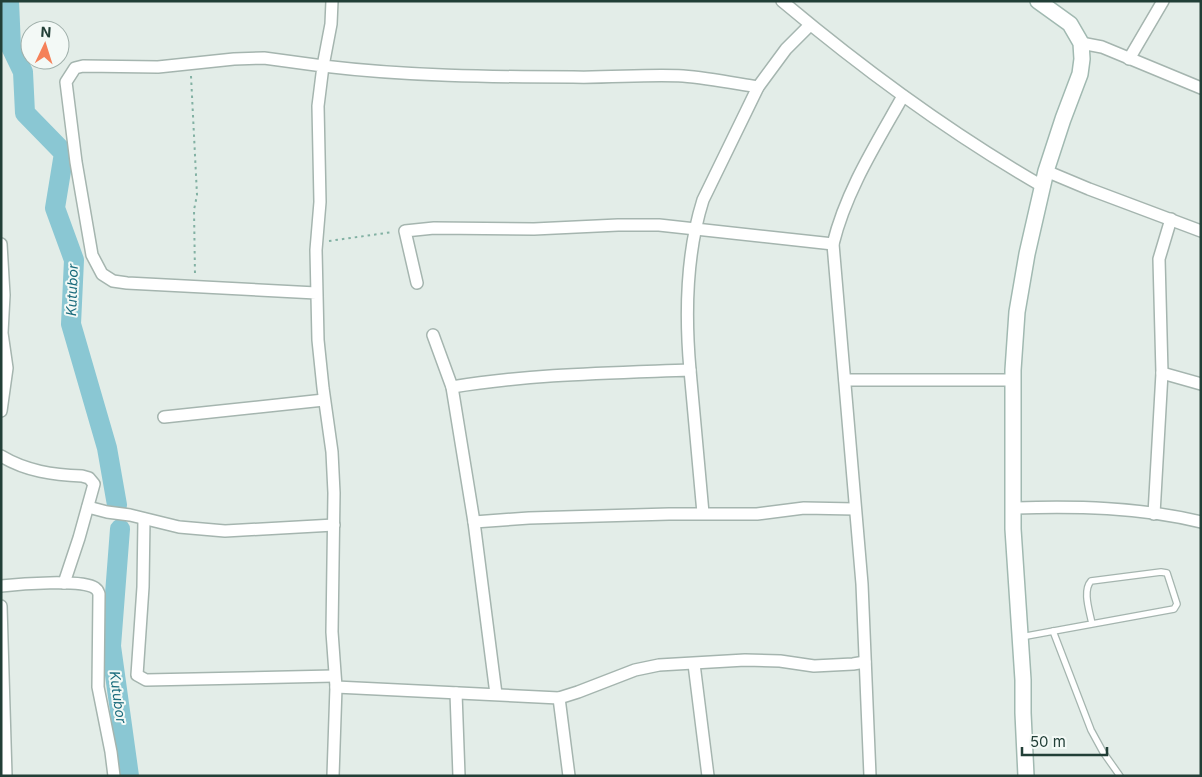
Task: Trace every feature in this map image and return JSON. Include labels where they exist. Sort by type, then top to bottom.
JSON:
[{"type":"street","points":[[332,1],[331,24],[319,90],[318,106],[320,202],[316,242],[316,293],[318,340],[324,400],[332,452],[334,525],[332,632],[335,682],[333,776]]},
{"type":"street","points":[[782,1],[903,96],[970,142],[1042,186]]},
{"type":"street","points":[[1026,776],[1023,680],[1019,638],[1013,508],[1013,380],[1017,312],[1042,186],[1063,119],[1080,74],[1082,59],[1081,43],[1070,24],[1038,1]]},
{"type":"street","points":[[1130,59],[1163,1]]},
{"type":"street","points":[[703,513],[690,370],[687,305],[697,219],[703,200],[758,87],[786,49],[810,24]]},
{"type":"street","points":[[1081,43],[1102,47],[1201,88]]},
{"type":"street","points":[[316,293],[127,283],[112,281],[102,274],[92,255],[76,162],[66,82],[75,68],[83,66],[158,67],[234,59],[264,58],[371,72],[603,78],[683,76],[758,87]]},
{"type":"street","points":[[870,776],[862,584],[832,244],[862,170],[903,96]]},
{"type":"street","points":[[1046,171],[1088,189],[1201,231]]},
{"type":"street","points":[[1154,514],[1162,373],[1159,259],[1171,220]]},
{"type":"street","points":[[416,283],[406,231],[434,228],[534,229],[659,225],[832,244]]},
{"type":"street","points":[[1,244],[4,296],[2,333],[7,368],[1,411]]},
{"type":"street","points":[[433,335],[452,386],[474,522],[496,694]]},
{"type":"street","points":[[452,386],[488,381],[546,377],[690,370]]},
{"type":"street","points":[[1162,373],[1201,384]]},
{"type":"street","points":[[845,380],[1013,380]]},
{"type":"street","points":[[164,417],[324,400]]},
{"type":"street","points":[[1,456],[16,465],[35,471],[90,478],[94,484],[64,583]]},
{"type":"street","points":[[88,506],[107,512],[144,518],[179,527],[225,531],[334,525]]},
{"type":"street","points":[[1013,508],[1075,506],[1154,514],[1201,522]]},
{"type":"street","points":[[474,522],[529,518],[703,513],[757,514],[804,508],[855,509]]},
{"type":"street","points":[[144,518],[143,587],[137,675],[146,680],[335,682],[456,693],[559,698],[635,670],[659,665],[694,664],[718,660],[780,661],[814,666],[865,662]]},
{"type":"street","points":[[1,586],[64,583],[93,586],[98,590],[100,594],[98,687],[114,776]]},
{"type":"street","points":[[1,606],[6,776]]},
{"type":"street","points":[[694,664],[708,776]]},
{"type":"street","points":[[456,693],[459,776]]},
{"type":"street","points":[[559,698],[569,776]]},
{"type":"lane","points":[[1019,638],[1174,609],[1177,604],[1166,573],[1161,572],[1092,581],[1088,585],[1087,591],[1092,624]]},
{"type":"lane","points":[[1053,631],[1091,730],[1103,752],[1120,776]]},
{"type":"path","points":[[189,65],[197,195],[194,210],[195,288]]},
{"type":"path","points":[[316,242],[406,231]]},
{"type":"waterway","name":"Kutubor","points":[[9,1],[11,47],[23,72],[25,113],[64,153],[55,208],[74,260],[71,324],[107,448],[117,505]]},
{"type":"waterway","name":"Kutubor","points":[[120,529],[111,646],[129,776]]}]
